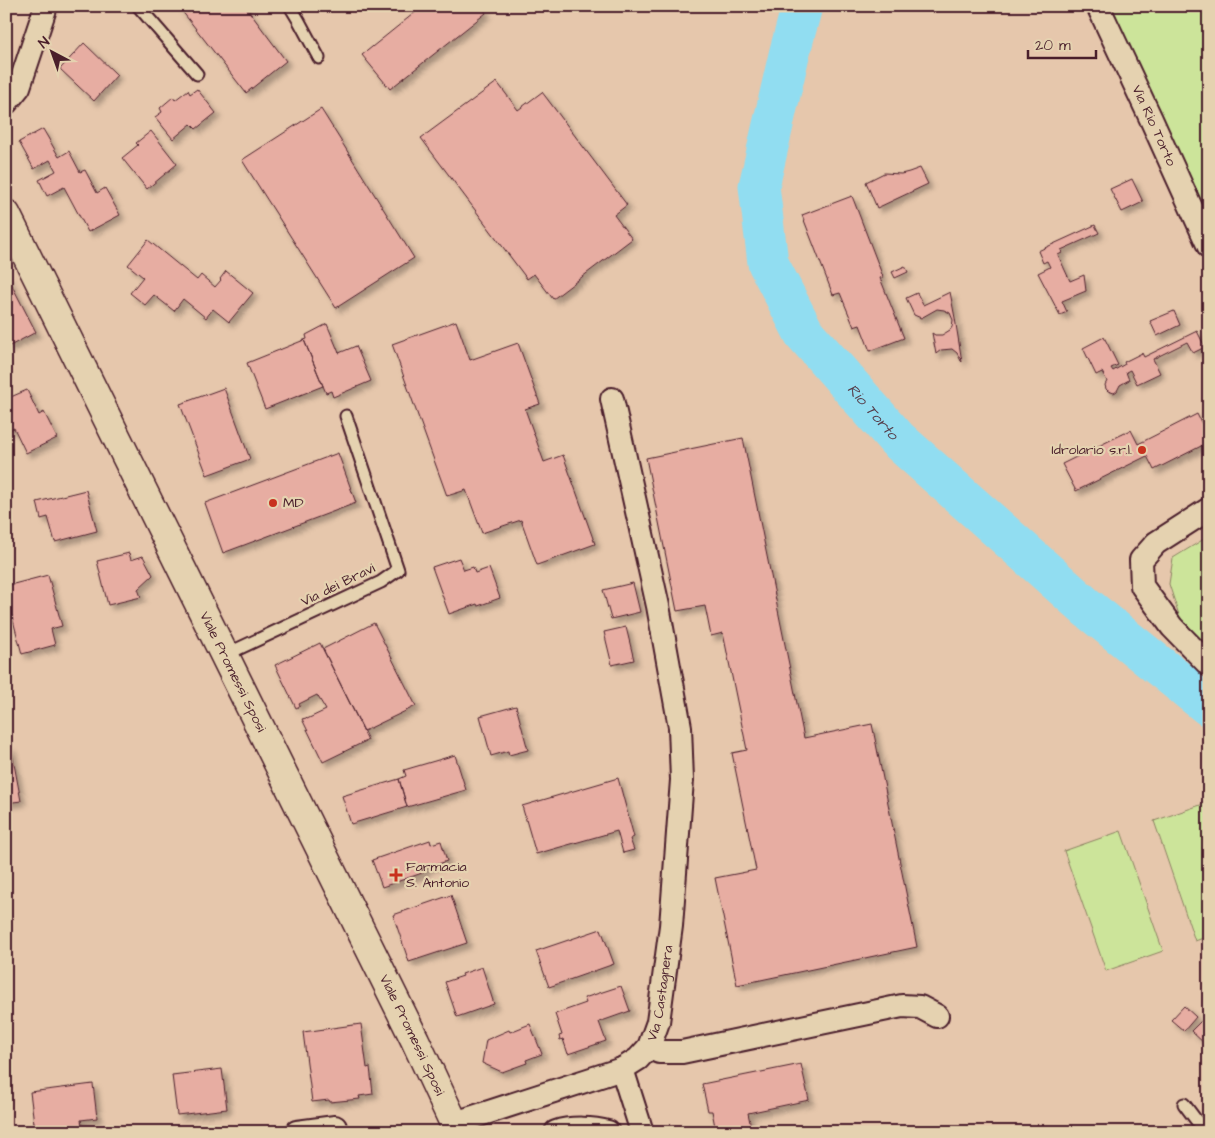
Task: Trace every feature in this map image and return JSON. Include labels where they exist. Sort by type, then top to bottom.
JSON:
[{"type":"main road","name":"Viale Promessi Sposi","points":[[6,214],[457,1127]]},
{"type":"street","points":[[6,103],[19,87],[46,6]]},
{"type":"street","name":"Via Rio Torto","points":[[1098,6],[1152,119],[1209,247]]},
{"type":"street","name":"Via Castagnera","points":[[457,1127],[622,1069],[638,1059],[649,1047],[658,1022],[671,926],[682,780],[680,727],[658,606],[612,399]]},
{"type":"street","points":[[1209,509],[1156,543],[1141,560],[1142,586],[1172,627],[1209,665]]},
{"type":"street","points":[[649,1047],[659,1052],[682,1052],[902,1006],[920,1007],[937,1016]]},
{"type":"street","points":[[622,1069],[642,1132]]},
{"type":"street","points":[[297,1132],[335,1127]]},
{"type":"street","points":[[556,1132],[560,1130],[582,1129],[608,1132]]},
{"type":"lane","points":[[138,6],[197,74]]},
{"type":"lane","points":[[290,6],[319,58]]},
{"type":"lane","name":"Via dei Bravi","points":[[224,655],[381,582],[398,570],[346,416]]},
{"type":"lane","points":[[1184,1104],[1206,1132]]},
{"type":"green space","points":[[1109,6],[1209,6],[1209,225]]},
{"type":"green space","points":[[1209,536],[1209,646],[1180,618],[1169,584],[1173,558]]},
{"type":"green space","points":[[1209,802],[1209,936],[1195,941],[1154,821]]},
{"type":"green space","points":[[1121,831],[1163,951],[1106,971],[1064,851]]},
{"type":"building","points":[[178,6],[245,6],[286,61],[246,93]]},
{"type":"building","points":[[423,6],[481,6],[486,13],[390,89],[362,55]]},
{"type":"building","points":[[84,43],[117,75],[94,101],[60,69]]},
{"type":"building","points":[[497,82],[518,110],[542,92],[627,205],[614,215],[632,239],[553,299],[534,274],[527,279],[421,138]]},
{"type":"building","points":[[197,89],[216,113],[196,129],[191,124],[173,139],[155,117],[162,112],[160,108],[173,97],[175,100],[188,90],[190,94]]},
{"type":"building","points":[[321,109],[414,258],[336,308],[242,160]]},
{"type":"building","points":[[43,129],[59,157],[69,151],[80,172],[85,170],[97,193],[105,188],[120,215],[88,232],[64,187],[47,196],[39,180],[56,171],[50,160],[34,169],[19,142]]},
{"type":"building","points":[[151,131],[177,164],[147,189],[122,158]]},
{"type":"building","points":[[920,168],[928,184],[877,208],[866,182],[884,173],[901,174]]},
{"type":"building","points":[[1132,179],[1143,202],[1122,212],[1110,189]]},
{"type":"building","points":[[852,196],[883,277],[880,278],[904,338],[870,351],[860,325],[854,327],[840,293],[833,295],[802,215]]},
{"type":"building","points":[[1095,225],[1099,233],[1061,250],[1062,253],[1058,255],[1070,281],[1084,275],[1086,291],[1062,301],[1067,312],[1060,315],[1038,273],[1050,267],[1047,261],[1043,263],[1038,251]]},
{"type":"building","points":[[148,240],[197,280],[201,275],[215,287],[226,271],[253,293],[229,322],[213,309],[206,318],[183,299],[174,311],[154,295],[145,305],[130,293],[143,277],[128,265]]},
{"type":"building","points":[[905,266],[908,272],[895,278],[892,272]]},
{"type":"building","points":[[6,274],[36,332],[6,348]]},
{"type":"building","points":[[950,292],[962,362],[957,353],[952,349],[941,350],[936,354],[932,333],[942,335],[950,330],[953,320],[950,313],[937,309],[921,318],[914,315],[906,298],[917,293],[923,305]]},
{"type":"building","points":[[1174,311],[1180,325],[1157,336],[1150,321]]},
{"type":"building","points":[[456,321],[470,360],[518,343],[540,404],[525,409],[544,462],[563,455],[595,544],[537,565],[521,520],[482,533],[466,490],[447,496],[392,344]]},
{"type":"building","points":[[327,324],[339,353],[356,346],[371,381],[333,397],[331,391],[326,393],[304,340],[307,339],[306,335]]},
{"type":"building","points":[[1197,331],[1205,347],[1193,353],[1187,342],[1153,359],[1160,373],[1137,384],[1130,370],[1126,372],[1129,380],[1120,385],[1114,393],[1106,389],[1107,381],[1102,372],[1096,375],[1083,348],[1104,337],[1118,365],[1111,368],[1113,371],[1125,364],[1124,362],[1142,353],[1144,357]]},
{"type":"building","points":[[304,340],[323,386],[265,409],[247,363]]},
{"type":"building","points":[[224,388],[250,459],[207,475],[180,404]]},
{"type":"building","points":[[27,390],[39,415],[44,412],[57,438],[26,453],[14,428],[9,430],[6,425],[6,399]]},
{"type":"building","name":"Idrolario s.r.l.","points":[[1197,414],[1209,438],[1209,442],[1154,470],[1147,456],[1076,491],[1062,464],[1131,430],[1138,444]]},
{"type":"building","points":[[743,438],[804,738],[872,724],[917,947],[737,985],[715,878],[756,870],[732,753],[747,750],[723,633],[711,636],[705,606],[677,611],[646,458]]},
{"type":"building","points":[[338,453],[356,503],[223,553],[205,503]]},
{"type":"building","points":[[86,490],[97,531],[55,542],[48,517],[41,519],[37,502]]},
{"type":"building","points":[[129,553],[131,560],[143,556],[153,575],[138,589],[141,597],[108,605],[97,561]]},
{"type":"building","points":[[459,558],[464,570],[473,567],[475,573],[489,568],[500,598],[449,614],[432,567]]},
{"type":"building","points":[[48,575],[62,626],[51,629],[55,645],[22,654],[6,594],[6,586]]},
{"type":"building","points":[[633,583],[640,612],[611,619],[603,590]]},
{"type":"building","points":[[374,623],[416,706],[364,731],[323,649]]},
{"type":"building","points":[[626,627],[634,660],[612,665],[604,632]]},
{"type":"building","points":[[320,643],[368,740],[323,762],[302,719],[307,719],[326,710],[317,695],[299,704],[300,706],[296,708],[275,665]]},
{"type":"building","points":[[516,706],[528,750],[509,755],[508,751],[491,756],[480,716]]},
{"type":"building","points":[[6,748],[11,748],[21,801],[6,803]]},
{"type":"building","points":[[455,755],[466,790],[407,807],[399,779],[406,776],[404,770]]},
{"type":"building","points":[[618,778],[634,837],[630,839],[634,850],[623,853],[617,831],[536,854],[522,806]]},
{"type":"building","points":[[399,779],[407,807],[351,824],[342,796]]},
{"type":"building","points":[[430,840],[431,844],[441,841],[447,861],[424,869],[425,872],[382,887],[372,860]]},
{"type":"building","points":[[451,895],[467,943],[409,962],[393,915]]},
{"type":"building","points":[[601,929],[614,964],[549,987],[536,951]]},
{"type":"building","points":[[482,967],[494,1004],[457,1017],[445,982]]},
{"type":"building","points":[[621,986],[630,1011],[599,1022],[606,1041],[568,1054],[563,1039],[560,1040],[559,1036],[562,1035],[555,1014],[586,1003],[584,998]]},
{"type":"building","points":[[1184,1006],[1196,1017],[1184,1031],[1171,1020]]},
{"type":"building","points":[[1206,1016],[1209,1018],[1209,1040],[1205,1044],[1191,1031]]},
{"type":"building","points":[[361,1024],[367,1068],[370,1067],[373,1094],[359,1096],[360,1099],[312,1102],[303,1032]]},
{"type":"building","points":[[530,1024],[542,1054],[526,1060],[527,1063],[502,1072],[482,1063],[486,1040],[509,1030],[510,1032]]},
{"type":"building","points":[[801,1064],[809,1100],[748,1113],[752,1132],[716,1132],[712,1111],[708,1111],[702,1084]]},
{"type":"building","points":[[222,1069],[227,1109],[177,1115],[172,1075]]},
{"type":"building","points":[[93,1084],[97,1118],[81,1120],[82,1125],[35,1131],[30,1092]]},
{"type":"waterway","name":"Rio Torto","points":[[802,6],[759,186],[768,263],[804,333],[897,439],[1086,607],[1209,706]]},
{"type":"place","name":"Idrolario s.r.l.","points":[[1142,450]]},
{"type":"place","name":"MD","points":[[273,503]]},
{"type":"place","name":"Farmacia S. Antonio","points":[[396,875]]}]
